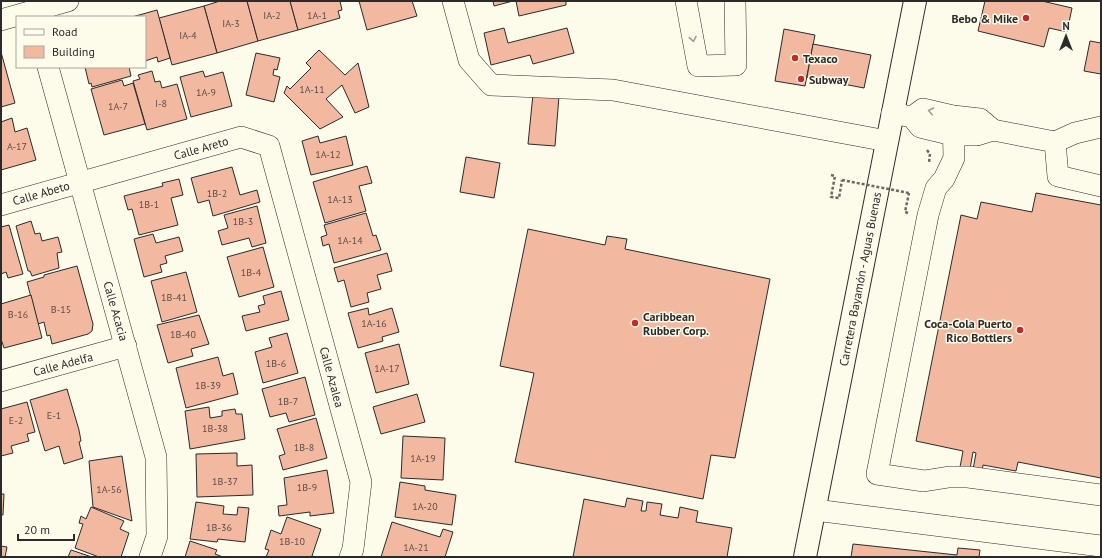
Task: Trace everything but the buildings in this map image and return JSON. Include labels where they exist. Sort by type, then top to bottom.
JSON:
[{"type":"main road","name":"Carretera Bayamón - Aguas Buenas","points":[[805,557],[887,141],[902,116],[915,1]]},
{"type":"street","points":[[23,16],[34,14],[68,1]]},
{"type":"street","points":[[453,1],[469,60],[491,85],[613,90],[887,141]]},
{"type":"street","points":[[686,1],[698,66],[736,65],[735,1]]},
{"type":"street","points":[[1,20],[16,17]]},
{"type":"street","name":"Calle Acacia","points":[[48,68],[156,457],[157,536],[150,557]]},
{"type":"street","points":[[902,116],[920,127],[953,125],[980,119],[993,130],[1055,142],[1075,133],[1101,127]]},
{"type":"street","points":[[953,125],[954,158],[944,179],[936,188],[928,215],[877,474],[924,481],[949,477],[968,477],[1101,495]]},
{"type":"street","name":"Calle Areto","points":[[80,182],[241,137],[269,146],[284,200]]},
{"type":"street","points":[[1055,142],[1058,176],[1101,186]]},
{"type":"street","name":"Calle Abeto","points":[[1,205],[80,182]]},
{"type":"street","name":"Calle Azalea","points":[[284,200],[361,482],[353,549],[350,557]]},
{"type":"street","name":"Calle Adelfa","points":[[1,381],[126,346]]},
{"type":"street","points":[[815,510],[1101,546]]},
{"type":"path","points":[[924,148],[929,151],[930,154],[928,167]]},
{"type":"path","points":[[831,175],[835,176],[831,197],[839,198],[842,180],[909,193]]},
{"type":"place","name":"Bebo & Mike","points":[[1026,18]]},
{"type":"place","name":"Texaco","points":[[795,58]]},
{"type":"place","name":"Subway","points":[[801,79]]},
{"type":"place","name":"Caribbean Rubber Corp.","points":[[635,323]]},
{"type":"place","name":"Coca-Cola Puerto Rico Bottlers","points":[[1020,330]]}]
